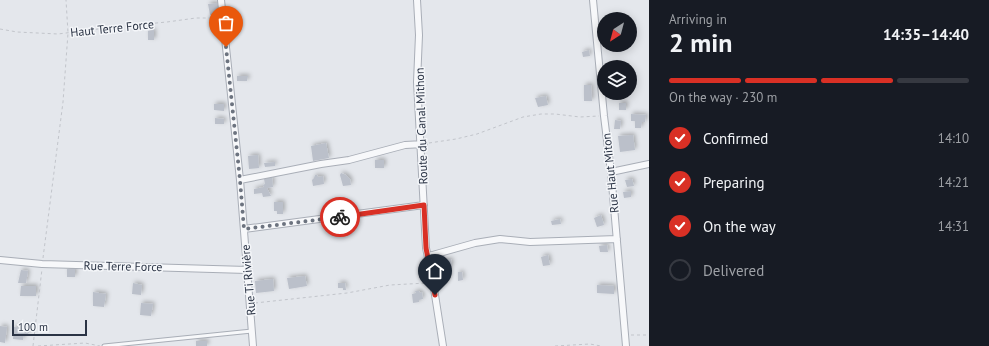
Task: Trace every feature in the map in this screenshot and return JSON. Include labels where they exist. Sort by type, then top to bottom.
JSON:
[{"type":"street","name":"Rue Ti Rivière","points":[[221,0],[240,180],[253,346]]},
{"type":"street","name":"Route du Canal Mithon","points":[[417,0],[419,35],[417,82],[422,144],[426,248],[433,282],[442,346]]},
{"type":"street","name":"Rue Haut Miton","points":[[593,0],[611,172],[626,346]]},
{"type":"street","points":[[240,180],[349,160],[393,148],[422,144]]},
{"type":"street","points":[[611,172],[649,164]]},
{"type":"street","points":[[244,229],[424,205]]},
{"type":"street","points":[[428,256],[475,243],[500,239],[530,242],[617,239]]},
{"type":"street","name":"Rue Terre Force","points":[[0,260],[42,264],[247,270]]},
{"type":"lane","points":[[103,346],[252,331]]},
{"type":"path","points":[[33,346],[63,102],[68,33],[66,0]]},
{"type":"path","name":"Haut Terre Force","points":[[0,29],[31,33],[58,34],[196,18],[223,18]]},
{"type":"path","points":[[422,144],[478,134],[523,117],[541,114],[555,114],[580,118],[604,116]]},
{"type":"path","points":[[250,303],[347,292],[390,285],[433,282]]},
{"type":"path","points":[[624,336],[649,335]]},
{"type":"path","points":[[38,346],[85,343],[103,346]]},
{"type":"path","points":[[555,346],[590,344],[601,346]]},
{"type":"building","points":[[217,3],[219,14],[210,15],[208,4]]},
{"type":"building","points":[[154,30],[154,40],[148,40],[148,31]]},
{"type":"building","points":[[589,50],[590,56],[583,57],[582,52]]},
{"type":"building","points":[[237,76],[248,76],[247,81],[237,81]]},
{"type":"building","points":[[584,85],[591,85],[592,101],[584,101]]},
{"type":"building","points":[[546,96],[548,105],[538,107],[535,98]]},
{"type":"building","points":[[619,103],[626,103],[626,110],[619,110]]},
{"type":"building","points":[[214,104],[224,104],[224,111],[214,110]]},
{"type":"building","points":[[631,114],[646,115],[645,122],[642,122],[641,128],[635,128],[635,121],[631,121]]},
{"type":"building","points":[[215,118],[224,119],[224,124],[215,124]]},
{"type":"building","points":[[615,120],[621,121],[620,129],[614,129]]},
{"type":"building","points":[[633,135],[635,150],[620,152],[618,136]]},
{"type":"building","points":[[326,143],[329,158],[313,161],[311,146]]},
{"type":"building","points":[[258,155],[259,168],[249,169],[248,156]]},
{"type":"building","points":[[375,160],[384,160],[384,168],[375,168]]},
{"type":"building","points":[[275,162],[275,166],[265,167],[264,163]]},
{"type":"building","points":[[341,173],[350,179],[351,185],[343,186],[340,175]]},
{"type":"building","points":[[315,175],[318,177],[323,176],[324,184],[313,186],[312,180]]},
{"type":"building","points":[[272,177],[273,187],[267,188],[271,196],[263,197],[262,193],[254,194],[254,189],[264,187],[264,179]]},
{"type":"building","points":[[632,179],[634,186],[627,187],[625,180]]},
{"type":"building","points":[[631,191],[631,197],[624,198],[623,192]]},
{"type":"building","points":[[274,202],[283,202],[283,214],[277,214],[277,211],[274,211]]},
{"type":"building","points":[[601,215],[604,225],[597,227],[594,218]]},
{"type":"building","points":[[560,219],[561,224],[552,225],[551,221]]},
{"type":"building","points":[[607,245],[608,252],[600,252],[599,246]]},
{"type":"building","points":[[548,255],[550,265],[543,266],[541,257]]},
{"type":"building","points":[[451,259],[452,267],[445,268],[444,260]]},
{"type":"building","points":[[67,269],[75,269],[75,277],[67,277]]},
{"type":"building","points":[[21,270],[28,271],[26,283],[18,283]]},
{"type":"building","points":[[458,272],[462,272],[463,280],[458,281]]},
{"type":"building","points":[[305,276],[307,286],[289,289],[287,278]]},
{"type":"building","points":[[273,279],[274,291],[256,293],[255,281]]},
{"type":"building","points":[[133,283],[142,285],[141,295],[132,294]]},
{"type":"building","points":[[338,283],[345,283],[346,290],[343,290],[343,288],[338,288]]},
{"type":"building","points":[[597,285],[614,286],[614,294],[597,293]]},
{"type":"building","points":[[21,286],[36,286],[36,296],[20,296]]},
{"type":"building","points":[[415,291],[419,291],[420,293],[422,292],[423,299],[419,300],[419,302],[413,303],[412,294],[416,293]]},
{"type":"building","points":[[93,292],[106,294],[104,307],[93,306]]},
{"type":"building","points":[[141,303],[153,304],[151,316],[140,315]]},
{"type":"building","points":[[0,326],[7,327],[5,343],[0,342]]},
{"type":"building","points":[[14,327],[32,328],[28,334],[24,334],[23,340],[13,339]]},
{"type":"building","points":[[196,341],[207,341],[207,346],[196,346]]},
{"type":"way so far","points":[[226,47],[244,229],[340,217]]},
{"type":"route","points":[[340,217],[424,205],[426,248],[435,295]]}]
